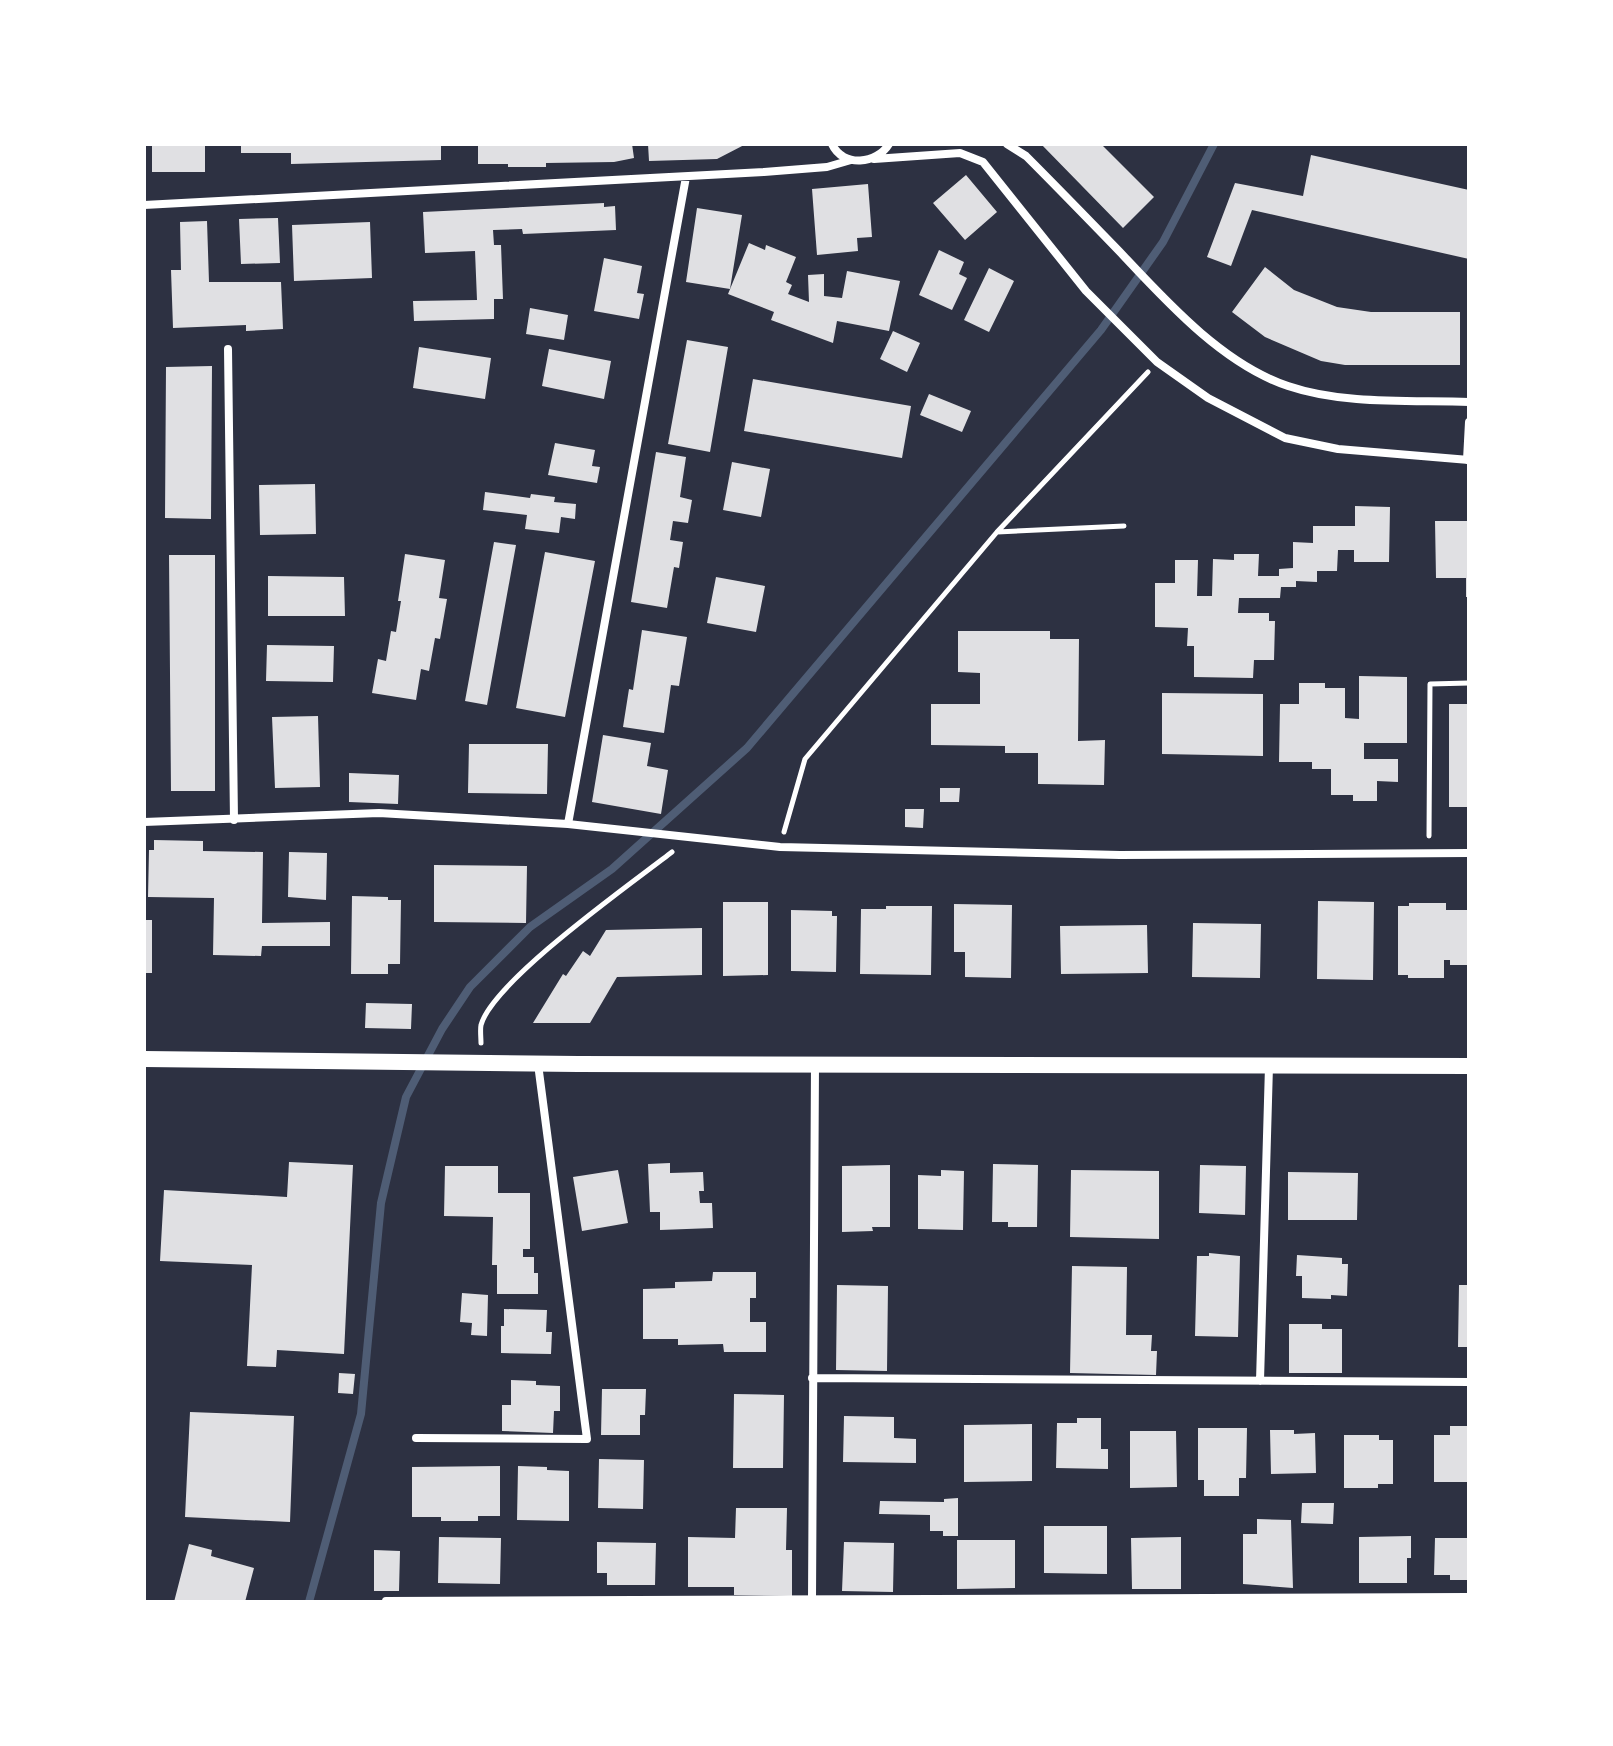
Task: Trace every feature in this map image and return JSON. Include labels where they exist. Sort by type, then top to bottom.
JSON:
[{"type":"main road","points":[[144,1059],[538,1064],[1469,1066]]},
{"type":"street","points":[[832,144],[835,151],[851,160]]},
{"type":"street","points":[[874,159],[885,152],[889,144]]},
{"type":"street","points":[[1007,144],[1026,156],[1165,300],[1216,344],[1249,367],[1288,386],[1355,399],[1469,402]]},
{"type":"street","points":[[144,205],[686,177],[827,167],[851,160],[960,153],[983,162],[1086,291],[1136,343],[1208,398],[1285,438],[1338,449],[1468,460],[1469,422]]},
{"type":"street","points":[[568,824],[686,177]]},
{"type":"street","points":[[228,349],[234,820]]},
{"type":"street","points":[[144,822],[379,813],[568,824],[780,847],[1120,855],[1469,853]]},
{"type":"street","points":[[416,1438],[587,1439],[538,1064]]},
{"type":"street","points":[[812,1599],[815,1064]]},
{"type":"street","points":[[1260,1381],[1269,1065]]},
{"type":"street","points":[[812,1378],[1469,1382]]},
{"type":"street","points":[[386,1601],[1469,1597]]},
{"type":"path","points":[[780,847],[805,759],[997,532],[1157,362]]},
{"type":"path","points":[[997,532],[1124,526]]},
{"type":"path","points":[[1430,853],[1430,684],[1469,683]]},
{"type":"path","points":[[481,1063],[481,1024],[503,990],[547,950],[689,839]]},
{"type":"building","points":[[152,144],[205,144],[205,172],[152,172]]},
{"type":"building","points":[[241,144],[441,144],[441,160],[291,164],[291,153],[241,153]]},
{"type":"building","points":[[478,144],[632,144],[634,158],[614,162],[546,163],[546,167],[508,167],[508,164],[478,164]]},
{"type":"building","points":[[648,144],[746,144],[717,159],[649,161]]},
{"type":"building","points":[[1041,144],[1101,144],[1154,197],[1123,228]]},
{"type":"building","points":[[1311,155],[1469,190],[1469,259],[1252,210],[1231,266],[1207,257],[1235,183],[1303,196]]},
{"type":"building","points":[[966,175],[997,212],[965,240],[933,203]]},
{"type":"building","points":[[868,184],[872,237],[857,238],[858,251],[817,255],[812,189]]},
{"type":"building","points":[[604,203],[604,207],[615,206],[616,230],[523,234],[522,229],[493,230],[494,245],[501,245],[503,299],[494,299],[494,319],[414,321],[413,301],[477,300],[475,251],[425,253],[423,212]]},
{"type":"building","points":[[697,208],[742,215],[730,289],[686,282]]},
{"type":"building","points":[[278,218],[280,263],[241,264],[239,219]]},
{"type":"building","points":[[207,221],[209,282],[281,282],[283,329],[246,331],[246,325],[173,328],[171,270],[181,270],[180,222]]},
{"type":"building","points":[[370,222],[372,278],[294,281],[292,225]]},
{"type":"building","points":[[749,243],[765,250],[766,245],[796,257],[786,282],[792,285],[788,294],[809,302],[808,275],[824,274],[824,296],[842,298],[847,271],[900,281],[889,331],[837,321],[833,343],[771,320],[774,312],[728,294]]},
{"type":"building","points":[[939,250],[964,262],[959,274],[967,278],[952,310],[919,295]]},
{"type":"building","points":[[604,258],[642,266],[637,293],[644,294],[639,319],[594,311]]},
{"type":"building","points":[[1265,267],[1294,290],[1337,307],[1371,312],[1460,312],[1460,365],[1345,365],[1321,361],[1265,337],[1232,312]]},
{"type":"building","points":[[989,268],[1014,281],[989,332],[964,320]]},
{"type":"building","points":[[530,308],[568,315],[564,340],[526,334]]},
{"type":"building","points":[[893,331],[920,343],[907,372],[880,359]]},
{"type":"building","points":[[687,340],[728,347],[710,452],[668,444]]},
{"type":"building","points":[[419,347],[491,358],[485,399],[413,388]]},
{"type":"building","points":[[549,349],[611,361],[604,399],[542,386]]},
{"type":"building","points":[[212,366],[211,519],[165,518],[166,367]]},
{"type":"building","points":[[753,379],[911,406],[902,458],[744,431]]},
{"type":"building","points":[[929,394],[971,411],[962,432],[920,415]]},
{"type":"building","points":[[555,443],[595,450],[592,466],[600,467],[597,483],[548,475]]},
{"type":"building","points":[[656,452],[686,457],[680,497],[692,500],[688,523],[673,521],[670,540],[683,542],[679,568],[674,567],[667,608],[631,602]]},
{"type":"building","points":[[732,462],[770,469],[761,517],[723,510]]},
{"type":"building","points":[[315,484],[316,534],[260,535],[259,485]]},
{"type":"building","points":[[485,492],[530,498],[531,494],[555,497],[554,502],[576,504],[575,519],[561,517],[559,533],[525,529],[527,515],[483,510]]},
{"type":"building","points":[[1355,506],[1390,507],[1389,562],[1354,562],[1354,550],[1338,550],[1337,571],[1317,571],[1317,582],[1296,581],[1296,587],[1281,587],[1280,598],[1239,598],[1238,613],[1269,613],[1269,621],[1275,621],[1274,660],[1254,660],[1253,678],[1194,677],[1194,646],[1187,646],[1188,628],[1155,627],[1155,583],[1175,583],[1175,560],[1198,560],[1197,596],[1212,596],[1213,559],[1234,560],[1234,554],[1259,554],[1258,576],[1279,576],[1279,569],[1293,568],[1293,542],[1313,543],[1313,526],[1355,526]]},
{"type":"building","points":[[1435,521],[1469,521],[1469,597],[1466,597],[1466,578],[1436,578]]},
{"type":"building","points":[[494,542],[516,545],[487,705],[465,701]]},
{"type":"building","points":[[545,552],[595,561],[565,717],[516,708]]},
{"type":"building","points":[[405,554],[445,560],[439,598],[447,599],[440,639],[435,638],[429,671],[421,669],[416,700],[372,693],[378,659],[386,661],[391,631],[396,632]]},
{"type":"building","points":[[169,555],[215,555],[215,791],[171,791]]},
{"type":"building","points":[[268,576],[344,577],[345,616],[268,616]]},
{"type":"building","points":[[716,577],[765,586],[756,632],[707,623]]},
{"type":"building","points":[[642,630],[687,637],[679,686],[671,685],[664,733],[623,727],[629,689],[633,690]]},
{"type":"building","points":[[958,631],[1050,631],[1050,639],[1079,639],[1078,741],[1105,740],[1104,785],[1038,784],[1038,753],[1005,753],[1005,746],[931,745],[931,704],[980,704],[980,673],[958,672]]},
{"type":"building","points":[[267,645],[334,646],[333,682],[266,681]]},
{"type":"building","points":[[1359,676],[1407,677],[1407,743],[1364,743],[1364,759],[1398,759],[1398,782],[1377,781],[1377,801],[1353,801],[1353,795],[1331,795],[1331,769],[1312,769],[1312,762],[1279,762],[1280,704],[1299,704],[1299,683],[1325,683],[1325,688],[1345,688],[1345,718],[1359,719]]},
{"type":"building","points":[[1162,693],[1263,694],[1263,756],[1162,754]]},
{"type":"building","points":[[1449,704],[1469,704],[1469,807],[1449,807]]},
{"type":"building","points":[[318,716],[320,787],[275,788],[272,717]]},
{"type":"building","points":[[603,735],[651,743],[647,766],[668,770],[661,814],[592,802]]},
{"type":"building","points":[[469,744],[548,744],[547,794],[468,793]]},
{"type":"building","points":[[349,773],[399,775],[398,804],[349,802]]},
{"type":"building","points":[[940,788],[960,788],[959,802],[940,802]]},
{"type":"building","points":[[905,809],[924,809],[923,828],[905,827]]},
{"type":"building","points":[[154,840],[203,841],[203,851],[263,852],[262,923],[330,922],[330,946],[262,946],[261,956],[213,955],[214,898],[148,897],[149,850],[154,850]]},
{"type":"building","points":[[289,852],[327,853],[326,900],[288,897]]},
{"type":"building","points":[[434,865],[527,866],[526,923],[434,922]]},
{"type":"building","points":[[352,896],[401,900],[400,964],[388,964],[388,974],[351,974]]},
{"type":"building","points":[[1318,901],[1374,902],[1373,980],[1317,979]]},
{"type":"building","points":[[723,902],[768,902],[768,975],[723,976]]},
{"type":"building","points":[[1409,903],[1446,903],[1446,910],[1469,910],[1469,965],[1450,965],[1450,960],[1444,960],[1444,978],[1398,975],[1398,906],[1409,906]]},
{"type":"building","points":[[954,904],[1012,905],[1011,978],[965,977],[965,952],[954,952]]},
{"type":"building","points":[[886,906],[932,906],[931,975],[860,974],[861,909],[886,909]]},
{"type":"building","points":[[791,910],[832,911],[832,916],[837,916],[836,972],[791,971]]},
{"type":"building","points":[[144,920],[152,920],[152,973],[144,973]]},
{"type":"building","points":[[1193,923],[1261,924],[1260,978],[1192,977]]},
{"type":"building","points":[[1147,925],[1148,973],[1061,974],[1060,926]]},
{"type":"building","points":[[702,928],[702,975],[617,977],[590,1023],[533,1023],[563,974],[566,976],[583,951],[590,956],[606,930]]},
{"type":"building","points":[[366,1003],[412,1004],[411,1029],[365,1028]]},
{"type":"building","points":[[289,1162],[353,1165],[344,1354],[277,1350],[276,1367],[247,1366],[252,1265],[160,1261],[164,1190],[287,1197]]},
{"type":"building","points":[[670,1163],[670,1173],[703,1172],[704,1191],[699,1191],[700,1203],[712,1203],[713,1228],[660,1230],[660,1212],[650,1212],[648,1164]]},
{"type":"building","points":[[993,1164],[1038,1165],[1037,1227],[1008,1227],[1008,1222],[992,1222]]},
{"type":"building","points":[[890,1165],[890,1227],[842,1232],[842,1166]]},
{"type":"building","points":[[1200,1165],[1246,1166],[1245,1215],[1199,1213]]},
{"type":"building","points":[[445,1166],[498,1166],[498,1193],[530,1193],[530,1249],[523,1249],[523,1257],[534,1257],[538,1294],[497,1294],[497,1265],[492,1265],[493,1217],[444,1216]]},
{"type":"building","points":[[618,1170],[628,1223],[582,1231],[573,1177]]},
{"type":"building","points":[[941,1170],[964,1171],[963,1230],[918,1229],[918,1175],[941,1176]]},
{"type":"building","points":[[1071,1170],[1159,1171],[1159,1239],[1070,1237]]},
{"type":"building","points":[[1288,1172],[1358,1173],[1357,1220],[1288,1220]]},
{"type":"building","points":[[1209,1253],[1240,1256],[1238,1337],[1195,1336],[1197,1256],[1209,1256]]},
{"type":"building","points":[[1297,1255],[1342,1258],[1342,1264],[1348,1264],[1347,1296],[1302,1298],[1302,1276],[1296,1276]]},
{"type":"building","points":[[1072,1266],[1127,1267],[1126,1335],[1152,1335],[1151,1351],[1157,1351],[1156,1375],[1070,1373]]},
{"type":"building","points":[[713,1272],[756,1272],[756,1298],[750,1298],[750,1322],[766,1322],[766,1352],[724,1352],[723,1344],[678,1345],[678,1339],[643,1339],[643,1289],[675,1288],[675,1282],[712,1281]]},
{"type":"building","points":[[837,1285],[888,1286],[887,1371],[836,1370]]},
{"type":"building","points":[[1459,1285],[1469,1285],[1469,1347],[1458,1347]]},
{"type":"building","points":[[462,1293],[488,1295],[487,1336],[471,1335],[472,1323],[460,1322]]},
{"type":"building","points":[[504,1309],[547,1310],[546,1332],[552,1332],[551,1354],[501,1353]]},
{"type":"building","points":[[1289,1324],[1322,1324],[1322,1329],[1342,1329],[1342,1373],[1289,1373]]},
{"type":"building","points":[[339,1373],[355,1374],[353,1394],[338,1393]]},
{"type":"building","points":[[511,1380],[560,1386],[560,1411],[554,1411],[553,1433],[502,1431],[502,1405],[511,1405]]},
{"type":"building","points":[[602,1389],[646,1389],[645,1415],[640,1415],[640,1435],[601,1435]]},
{"type":"building","points":[[734,1394],[784,1395],[783,1468],[733,1468]]},
{"type":"building","points":[[190,1412],[294,1416],[290,1522],[185,1517]]},
{"type":"building","points":[[844,1416],[894,1417],[894,1438],[916,1439],[916,1463],[843,1462]]},
{"type":"building","points":[[1077,1418],[1101,1418],[1101,1449],[1108,1449],[1108,1469],[1056,1468],[1057,1423],[1077,1423]]},
{"type":"building","points":[[1032,1424],[1032,1481],[964,1482],[964,1425]]},
{"type":"building","points":[[1450,1426],[1469,1426],[1469,1482],[1434,1482],[1434,1435],[1450,1435]]},
{"type":"building","points":[[1198,1428],[1247,1428],[1246,1478],[1239,1478],[1239,1496],[1204,1496],[1204,1480],[1198,1480]]},
{"type":"building","points":[[1270,1430],[1315,1433],[1316,1473],[1271,1474]]},
{"type":"building","points":[[1130,1431],[1176,1431],[1177,1487],[1130,1488]]},
{"type":"building","points":[[1344,1435],[1379,1435],[1379,1440],[1393,1440],[1393,1484],[1378,1484],[1378,1488],[1344,1488]]},
{"type":"building","points":[[599,1459],[644,1460],[643,1509],[598,1508]]},
{"type":"building","points":[[500,1466],[500,1516],[478,1516],[478,1521],[412,1517],[412,1467]]},
{"type":"building","points":[[518,1466],[569,1471],[569,1521],[517,1520]]},
{"type":"building","points":[[958,1498],[958,1536],[943,1536],[943,1531],[930,1531],[930,1515],[879,1514],[880,1501],[944,1502],[944,1499]]},
{"type":"building","points":[[1302,1503],[1334,1503],[1333,1524],[1301,1523]]},
{"type":"building","points":[[736,1508],[787,1508],[786,1550],[792,1550],[792,1596],[734,1595],[734,1587],[688,1587],[688,1537],[735,1538]]},
{"type":"building","points":[[1257,1519],[1291,1520],[1293,1588],[1243,1584],[1243,1534],[1257,1534]]},
{"type":"building","points":[[1044,1526],[1107,1526],[1107,1574],[1044,1573]]},
{"type":"building","points":[[1411,1536],[1407,1583],[1359,1583],[1359,1537]]},
{"type":"building","points":[[439,1537],[501,1538],[500,1584],[438,1583]]},
{"type":"building","points":[[1181,1537],[1181,1589],[1132,1589],[1131,1538]]},
{"type":"building","points":[[1435,1538],[1469,1538],[1469,1580],[1450,1580],[1450,1575],[1434,1575]]},
{"type":"building","points":[[957,1540],[1015,1540],[1015,1588],[957,1589]]},
{"type":"building","points":[[597,1542],[656,1543],[655,1585],[607,1585],[607,1573],[597,1573]]},
{"type":"building","points":[[844,1542],[894,1543],[893,1592],[842,1591]]},
{"type":"building","points":[[189,1544],[212,1550],[211,1556],[254,1568],[245,1602],[174,1602]]},
{"type":"building","points":[[374,1550],[400,1551],[399,1591],[374,1591]]},
{"type":"waterway","points":[[309,1602],[361,1414],[381,1203],[406,1097],[442,1029],[470,987],[530,927],[612,869],[747,748],[1101,330],[1163,242],[1214,144]]}]
